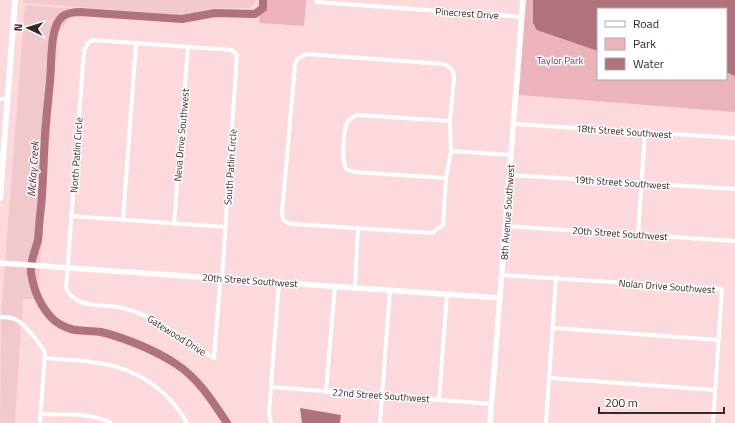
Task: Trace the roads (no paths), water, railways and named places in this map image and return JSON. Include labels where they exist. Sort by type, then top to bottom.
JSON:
[{"type":"main road","points":[[0,198],[2,135],[7,99],[15,0]]},
{"type":"street","name":"8th Avenue Southwest","points":[[490,423],[523,0]]},
{"type":"street","name":"Pinecrest Drive","points":[[316,2],[522,17]]},
{"type":"street","name":"North Patlin Circle","points":[[68,268],[84,51],[88,43],[93,40],[136,43]]},
{"type":"street","points":[[123,220],[136,43],[188,47]]},
{"type":"street","name":"South Patlin Circle","points":[[188,47],[232,50],[237,55],[222,278]]},
{"type":"street","name":"Neva Drive Southwest","points":[[174,224],[188,47]]},
{"type":"street","points":[[306,54],[444,64],[452,68],[454,72],[450,121],[451,151],[446,178],[443,225],[432,233],[294,224],[283,220],[283,204],[296,59],[306,54]]},
{"type":"street","points":[[0,99],[7,99]]},
{"type":"street","points":[[446,178],[354,172],[346,169],[344,163],[346,126],[349,120],[357,115],[450,121]]},
{"type":"street","name":"18th Street Southwest","points":[[514,124],[735,138]]},
{"type":"street","points":[[638,234],[644,132]]},
{"type":"street","points":[[451,151],[511,155]]},
{"type":"street","name":"19th Street Southwest","points":[[510,175],[735,189]]},
{"type":"street","points":[[71,216],[226,227]]},
{"type":"street","name":"20th Street Southwest","points":[[506,226],[735,241]]},
{"type":"street","points":[[355,287],[358,228]]},
{"type":"street","name":"20th Street Southwest","points":[[0,263],[500,298]]},
{"type":"street","name":"Gatewood Drive","points":[[68,268],[66,288],[69,295],[74,299],[83,303],[116,307],[141,313],[171,329],[189,343],[214,358],[220,285],[222,278]]},
{"type":"street","name":"Nolan Drive Southwest","points":[[502,275],[722,289],[713,423]]},
{"type":"street","points":[[546,423],[554,328],[556,278]]},
{"type":"street","points":[[271,423],[269,413],[279,282]]},
{"type":"street","points":[[326,392],[335,286]]},
{"type":"street","points":[[380,423],[390,290]]},
{"type":"street","points":[[439,399],[446,294]]},
{"type":"street","points":[[0,317],[11,317],[18,320],[40,345],[44,352],[45,358],[40,423]]},
{"type":"street","points":[[554,328],[719,340]]},
{"type":"street","points":[[45,358],[116,366],[136,374],[153,384],[168,397],[187,423]]},
{"type":"street","points":[[550,378],[715,390]]},
{"type":"street","name":"22nd Street Southwest","points":[[271,387],[492,404]]},
{"type":"street","points":[[41,414],[88,416],[100,418],[111,423]]},
{"type":"water","points":[[533,0],[735,0],[735,76],[727,72],[727,8],[597,8],[597,51],[537,30],[533,23]]},
{"type":"water","points":[[300,408],[341,415],[340,423],[302,423]]},
{"type":"waterway","name":"McKay Creek","points":[[227,423],[198,383],[184,370],[168,359],[140,345],[120,338],[101,332],[72,329],[53,319],[47,313],[38,298],[31,269],[38,240],[53,36],[55,28],[63,16],[78,12],[182,19],[215,13],[255,14],[263,8],[263,0]]},
{"type":"park label","name":"Taylor Park","points":[[560,60]]}]
